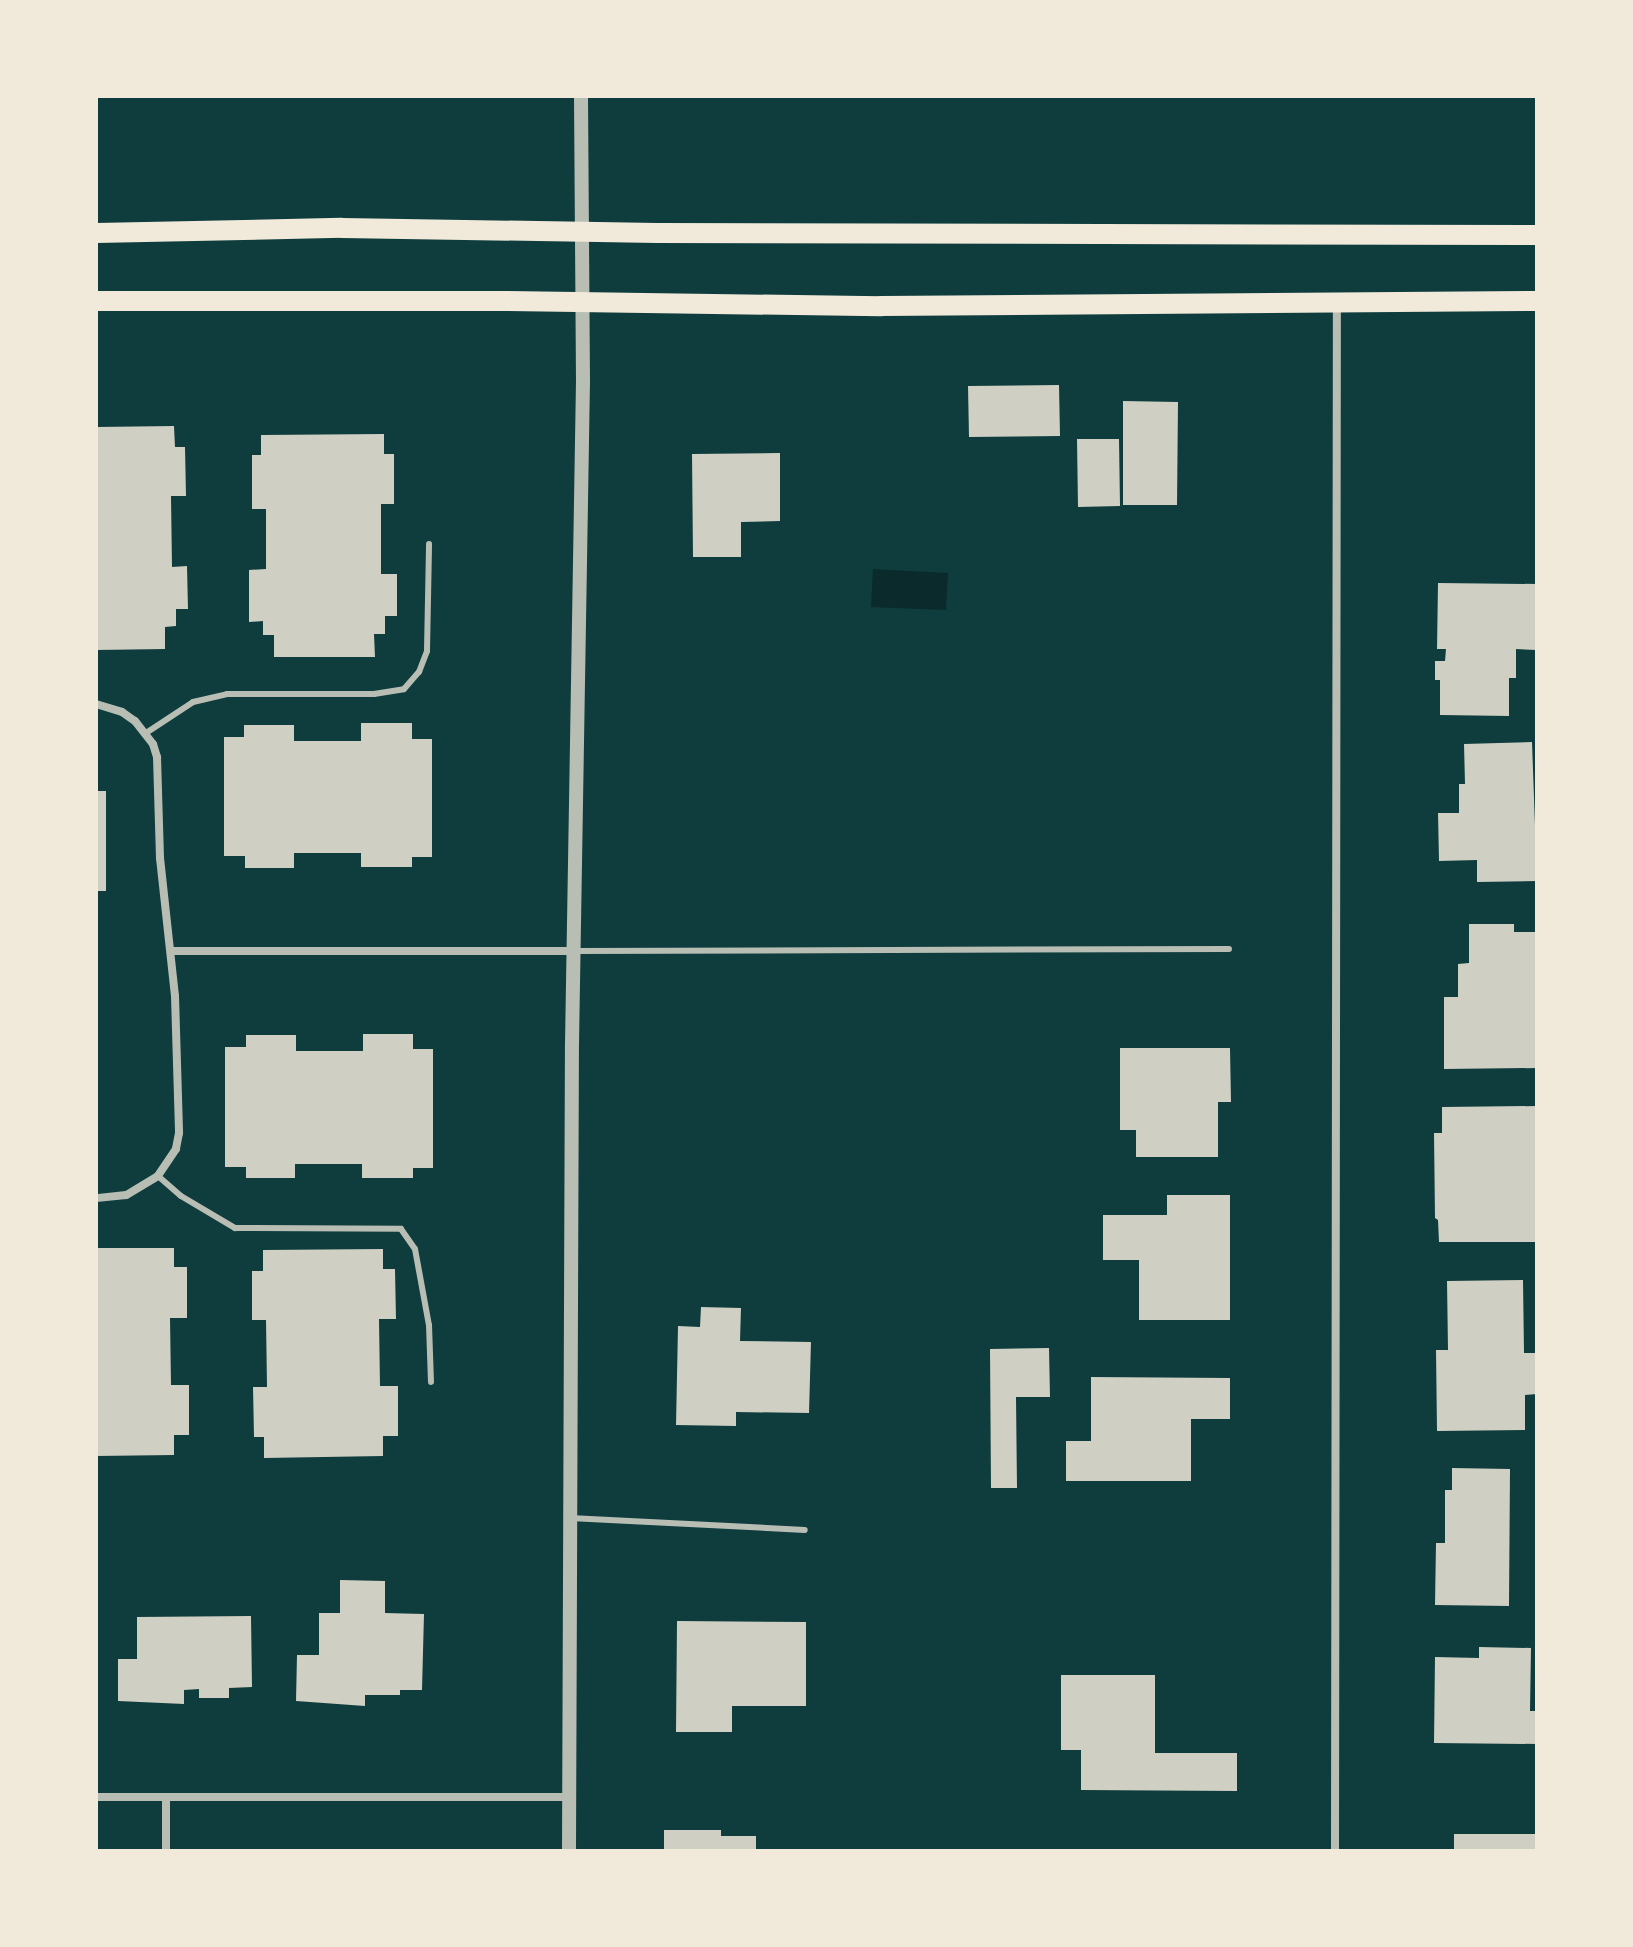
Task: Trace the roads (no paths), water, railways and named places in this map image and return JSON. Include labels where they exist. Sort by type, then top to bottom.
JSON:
[{"type":"main road","points":[[96,233],[581,230],[657,233],[1537,235]]},
{"type":"main road","points":[[96,301],[866,306],[1537,301]]},
{"type":"street","points":[[569,1851],[575,951],[582,560],[581,96]]},
{"type":"street","points":[[1335,1851],[1337,303]]},
{"type":"street","points":[[96,704],[122,712],[146,733],[153,744],[159,771],[160,858],[172,951],[179,1133],[176,1149],[158,1176],[126,1195],[96,1198]]},
{"type":"street","points":[[172,951],[575,951]]},
{"type":"street","points":[[96,1797],[569,1797]]},
{"type":"street","points":[[166,1797],[166,1851]]},
{"type":"lane","points":[[146,733],[193,702],[227,694],[374,694],[404,689],[419,672],[427,651],[429,544]]},
{"type":"lane","points":[[575,951],[1229,949]]},
{"type":"lane","points":[[158,1176],[181,1196],[235,1228],[401,1229],[415,1249],[429,1325],[431,1382]]},
{"type":"lane","points":[[570,1518],[805,1530]]},
{"type":"water","points":[[873,569],[948,573],[946,610],[871,607]]}]
